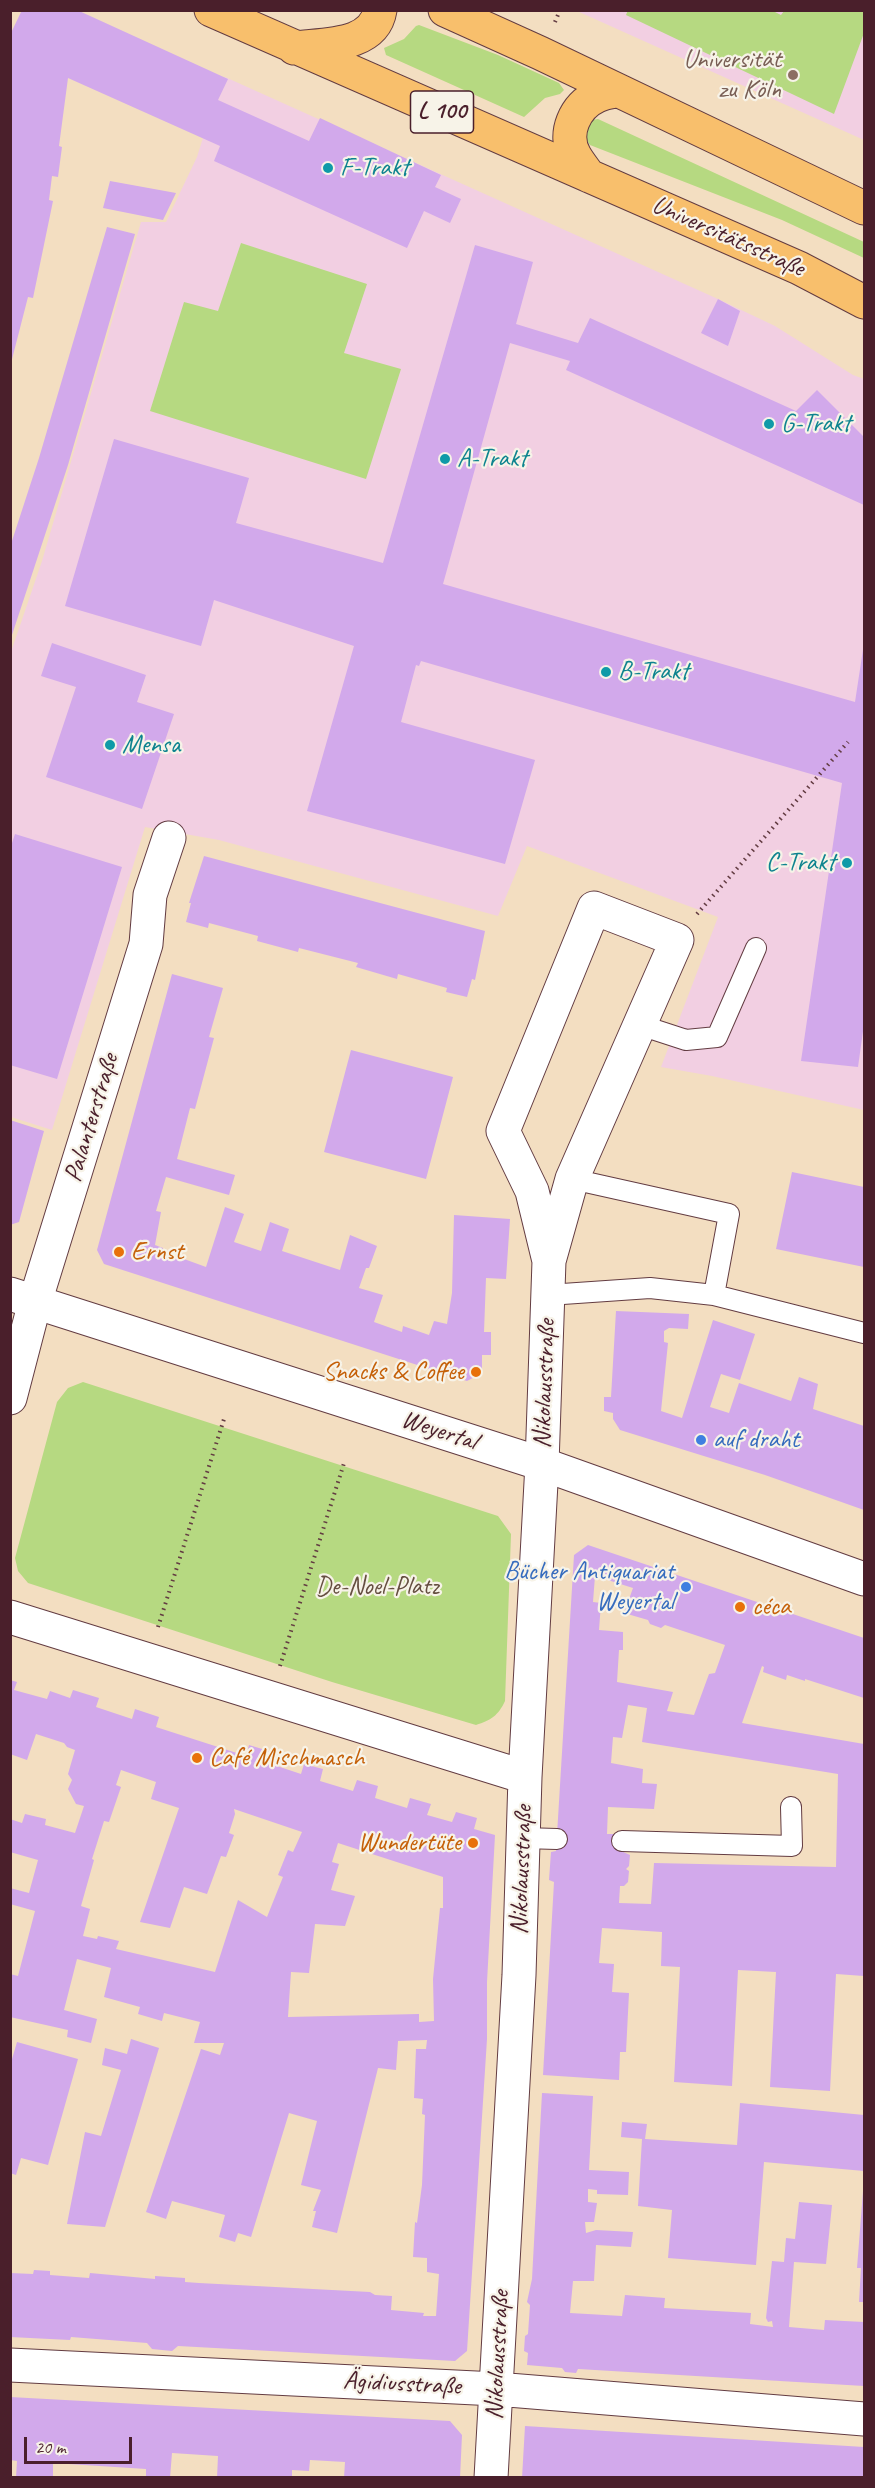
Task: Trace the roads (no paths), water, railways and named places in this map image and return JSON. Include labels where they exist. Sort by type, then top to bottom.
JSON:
[{"type":"main road","name":"Universitätsstraße","points":[[212,10],[799,268],[864,302]]},
{"type":"main road","points":[[294,48],[364,36],[378,23],[380,10]]},
{"type":"main road","points":[[445,10],[864,208]]},
{"type":"main road","points":[[589,176],[574,155],[569,140],[570,126],[582,106],[598,95],[616,91]]},
{"type":"street","name":"Palanterstraße","points":[[10,1398],[23,1298],[146,944],[150,895],[169,838]]},
{"type":"street","name":"Nikolausstraße","points":[[491,2478],[519,1974],[525,1777],[542,1464],[549,1261],[572,1179],[676,940],[594,908],[504,1131],[532,1191],[549,1261]]},
{"type":"street","name":"Weyertal","points":[[23,1298],[542,1464],[864,1579]]},
{"type":"street","points":[[10,1617],[525,1777]]},
{"type":"street","name":"Ägidiusstraße","points":[[10,2365],[496,2389],[864,2419]]},
{"type":"lane","points":[[640,1024],[686,1040],[717,1037],[756,948]]},
{"type":"lane","points":[[572,1179],[729,1214],[714,1295]]},
{"type":"lane","points":[[548,1294],[650,1288],[714,1295],[864,1333]]},
{"type":"lane","points":[[622,1841],[792,1846],[791,1807]]},
{"type":"lane","points":[[523,1838],[557,1839]]},
{"type":"place","name":"Universität zu Köln","points":[[793,75]]},
{"type":"place","name":"F-Trakt","points":[[328,168]]},
{"type":"place","name":"G-Trakt","points":[[769,424]]},
{"type":"place","name":"A-Trakt","points":[[445,459]]},
{"type":"place","name":"B-Trakt","points":[[606,672]]},
{"type":"place","name":"Mensa","points":[[110,745]]},
{"type":"place","name":"C-Trakt","points":[[847,863]]},
{"type":"place","name":"Ernst","points":[[119,1252]]},
{"type":"place","name":"Snacks & Coffee","points":[[476,1372]]},
{"type":"place","name":"auf draht","points":[[701,1440]]},
{"type":"place","name":"Bücher Antiquariat Weyertal","points":[[686,1587]]},
{"type":"place","name":"céca","points":[[740,1607]]},
{"type":"place","name":"Café Mischmasch","points":[[197,1758]]},
{"type":"place","name":"Wundertüte","points":[[473,1843]]},
{"type":"park label","name":"De-Noel-Platz","points":[[377,1587]]}]
